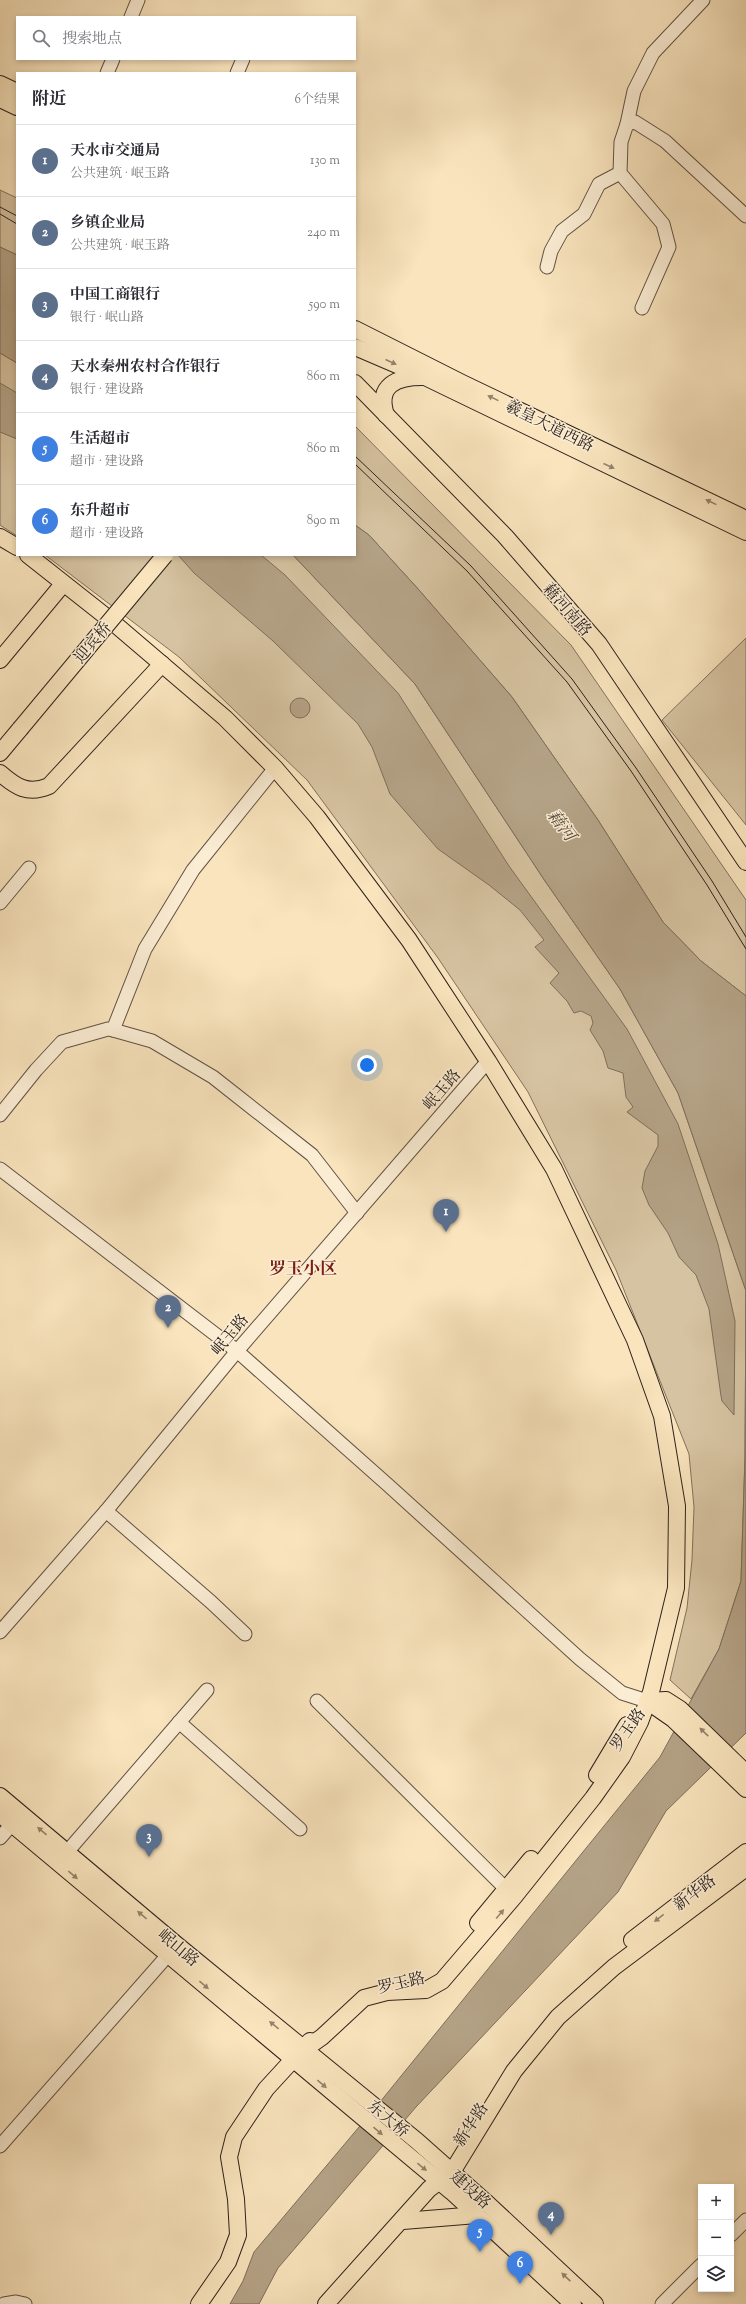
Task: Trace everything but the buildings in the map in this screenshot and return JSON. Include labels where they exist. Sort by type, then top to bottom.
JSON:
[{"type":"main road","points":[[0,84],[16,92]]},
{"type":"main road","points":[[0,98],[16,106]]},
{"type":"main road","name":"羲皇大道西路","points":[[357,337],[425,377],[746,532]]},
{"type":"main road","name":"羲皇大道西路","points":[[357,337],[746,519]]},
{"type":"main road","points":[[386,415],[383,398],[391,384],[398,379],[425,377]]},
{"type":"main road","name":"藉河南路","points":[[356,384],[505,536],[599,644],[746,862]]},
{"type":"main road","points":[[0,536],[16,546]]},
{"type":"main road","points":[[29,556],[109,619],[225,718],[276,768],[318,817],[409,940],[488,1061],[554,1169],[635,1340],[662,1416],[677,1506],[676,1588],[651,1692],[647,1701],[676,1714],[723,1758],[746,1773]]},
{"type":"main road","name":"迎宾桥","points":[[0,753],[164,556]]},
{"type":"main road","points":[[0,660],[63,584]]},
{"type":"main road","points":[[0,773],[14,785],[22,789],[40,790],[49,786],[162,664]]},
{"type":"main road","name":"罗玉路","points":[[299,2055],[322,2024],[356,1994],[377,1987],[418,1982],[435,1974],[451,1958],[506,1889],[587,1793],[630,1719],[647,1701]]},
{"type":"main road","name":"罗玉路","points":[[199,2304],[228,2262],[238,2235],[236,2199],[229,2157],[234,2137],[266,2089],[299,2055],[364,1998],[387,1992],[426,1990],[442,1981],[514,1897],[593,1798],[622,1757],[640,1722],[647,1701]]},
{"type":"main road","points":[[723,1758],[746,1789]]},
{"type":"main road","name":"岷山路","points":[[0,1796],[67,1852],[299,2055]]},
{"type":"main road","name":"岷山路","points":[[6,1819],[168,1955],[299,2055],[361,2095]]},
{"type":"main road","name":"新华路","points":[[445,2173],[507,2068],[555,2011],[607,1960],[746,1852]]},
{"type":"main road","name":"新华路","points":[[445,2173],[514,2071],[558,2017],[614,1966],[746,1868]]},
{"type":"main road","name":"东大桥","points":[[299,2055],[351,2108],[405,2154]]},
{"type":"main road","name":"东大桥","points":[[361,2095],[417,2141]]},
{"type":"main road","name":"建设路","points":[[417,2141],[445,2173],[477,2215],[573,2304]]},
{"type":"main road","name":"建设路","points":[[405,2154],[445,2173],[595,2304]]},
{"type":"main road","points":[[326,2304],[445,2173]]},
{"type":"main road","points":[[403,2221],[477,2215]]},
{"type":"street","points":[[131,16],[138,0]]},
{"type":"street","points":[[642,308],[669,247],[663,224],[620,172],[621,142],[627,124],[634,91],[653,53],[690,11],[704,0]]},
{"type":"street","points":[[107,72],[113,60]]},
{"type":"street","points":[[237,72],[243,60]]},
{"type":"street","points":[[627,124],[635,122],[665,141],[746,216]]},
{"type":"street","points":[[547,267],[551,251],[562,231],[584,214],[599,184],[620,172]]},
{"type":"street","points":[[113,1030],[145,949],[193,870],[276,768]]},
{"type":"street","points":[[0,903],[29,868]]},
{"type":"street","points":[[0,1115],[36,1070],[62,1042],[108,1029],[113,1030],[152,1041],[213,1077],[312,1155],[357,1213]]},
{"type":"street","name":"岷玉路","points":[[0,1632],[106,1510],[237,1351],[488,1061]]},
{"type":"street","points":[[0,1169],[237,1351],[580,1659],[622,1694],[647,1701]]},
{"type":"street","points":[[106,1510],[212,1602],[245,1634]]},
{"type":"street","points":[[67,1852],[207,1690]]},
{"type":"street","points":[[317,1701],[506,1889]]},
{"type":"street","points":[[179,1722],[300,1829]]},
{"type":"street","points":[[0,1838],[6,1819]]},
{"type":"street","points":[[0,2146],[168,1955]]},
{"type":"street","points":[[734,2232],[746,2220]]},
{"type":"street","points":[[662,2304],[698,2268]]},
{"type":"street","points":[[4,2304],[16,2302],[25,2304]]},
{"type":"shaded area","points":[[0,190],[16,198],[16,255],[0,247]]},
{"type":"shaded area","points":[[0,353],[16,362],[16,535],[0,525]]},
{"type":"shaded area","points":[[356,427],[571,645],[746,900],[746,996],[701,961],[663,922],[598,820],[512,697],[369,535],[356,526]]},
{"type":"shaded area","points":[[46,556],[294,556],[415,684],[545,881],[620,989],[678,1093],[746,1291],[745,1457],[741,1581],[719,1649],[691,1699],[670,1680],[687,1608],[692,1560],[694,1507],[689,1454],[616,1270],[528,1092],[438,958],[307,780],[179,657]]},
{"type":"shaded area","points":[[746,638],[746,825],[662,720]]},
{"type":"water","points":[[0,247],[16,255],[16,362],[0,353]]},
{"type":"water","points":[[0,383],[16,392],[16,439],[0,432]]},
{"type":"water","name":"藉河","points":[[356,526],[369,535],[512,697],[598,820],[663,922],[701,961],[746,996],[746,1291],[678,1093],[620,989],[545,881],[415,684],[294,556],[356,556]]},
{"type":"water","points":[[179,556],[262,556],[285,575],[398,693],[509,866],[627,1029],[678,1124],[718,1244],[735,1321],[734,1415],[722,1401],[709,1309],[696,1275],[679,1257],[668,1233],[649,1205],[642,1188],[645,1171],[658,1146],[658,1135],[627,1112],[633,1107],[626,1097],[623,1073],[608,1068],[603,1051],[590,1030],[593,1023],[591,1016],[581,1011],[574,1013],[567,1001],[550,983],[559,973],[535,947],[544,940],[520,910],[489,885],[438,849],[390,794],[372,747],[358,724],[273,641],[194,573]]},
{"type":"water","points":[[296,698],[304,698],[310,704],[310,712],[304,718],[296,718],[290,712],[290,704]]},
{"type":"water","points":[[746,1291],[746,1733],[666,1811],[618,1892],[416,2107],[278,2268],[259,2304],[230,2304],[243,2281],[254,2252],[380,2102],[660,1757],[719,1649],[741,1581],[745,1457]]},
{"type":"tram line","points":[[0,207],[16,215]]},
{"type":"tram line","points":[[0,214],[16,223]]},
{"type":"tram line","points":[[356,457],[471,566],[572,679],[636,768],[712,881],[746,937]]},
{"type":"tram line","points":[[356,465],[467,571],[567,682],[631,771],[707,885],[746,949]]},
{"type":"place","name":"天水市交通局","points":[[446,1232]]},
{"type":"place","name":"乡镇企业局","points":[[168,1328]]},
{"type":"place","name":"中国工商银行","points":[[149,1857]]},
{"type":"place","name":"天水秦州农村合作银行","points":[[551,2235]]},
{"type":"place","name":"生活超市","points":[[480,2252]]},
{"type":"place","name":"东升超市","points":[[520,2284]]},
{"type":"district","name":"罗玉小区","points":[[303,1268]]}]
